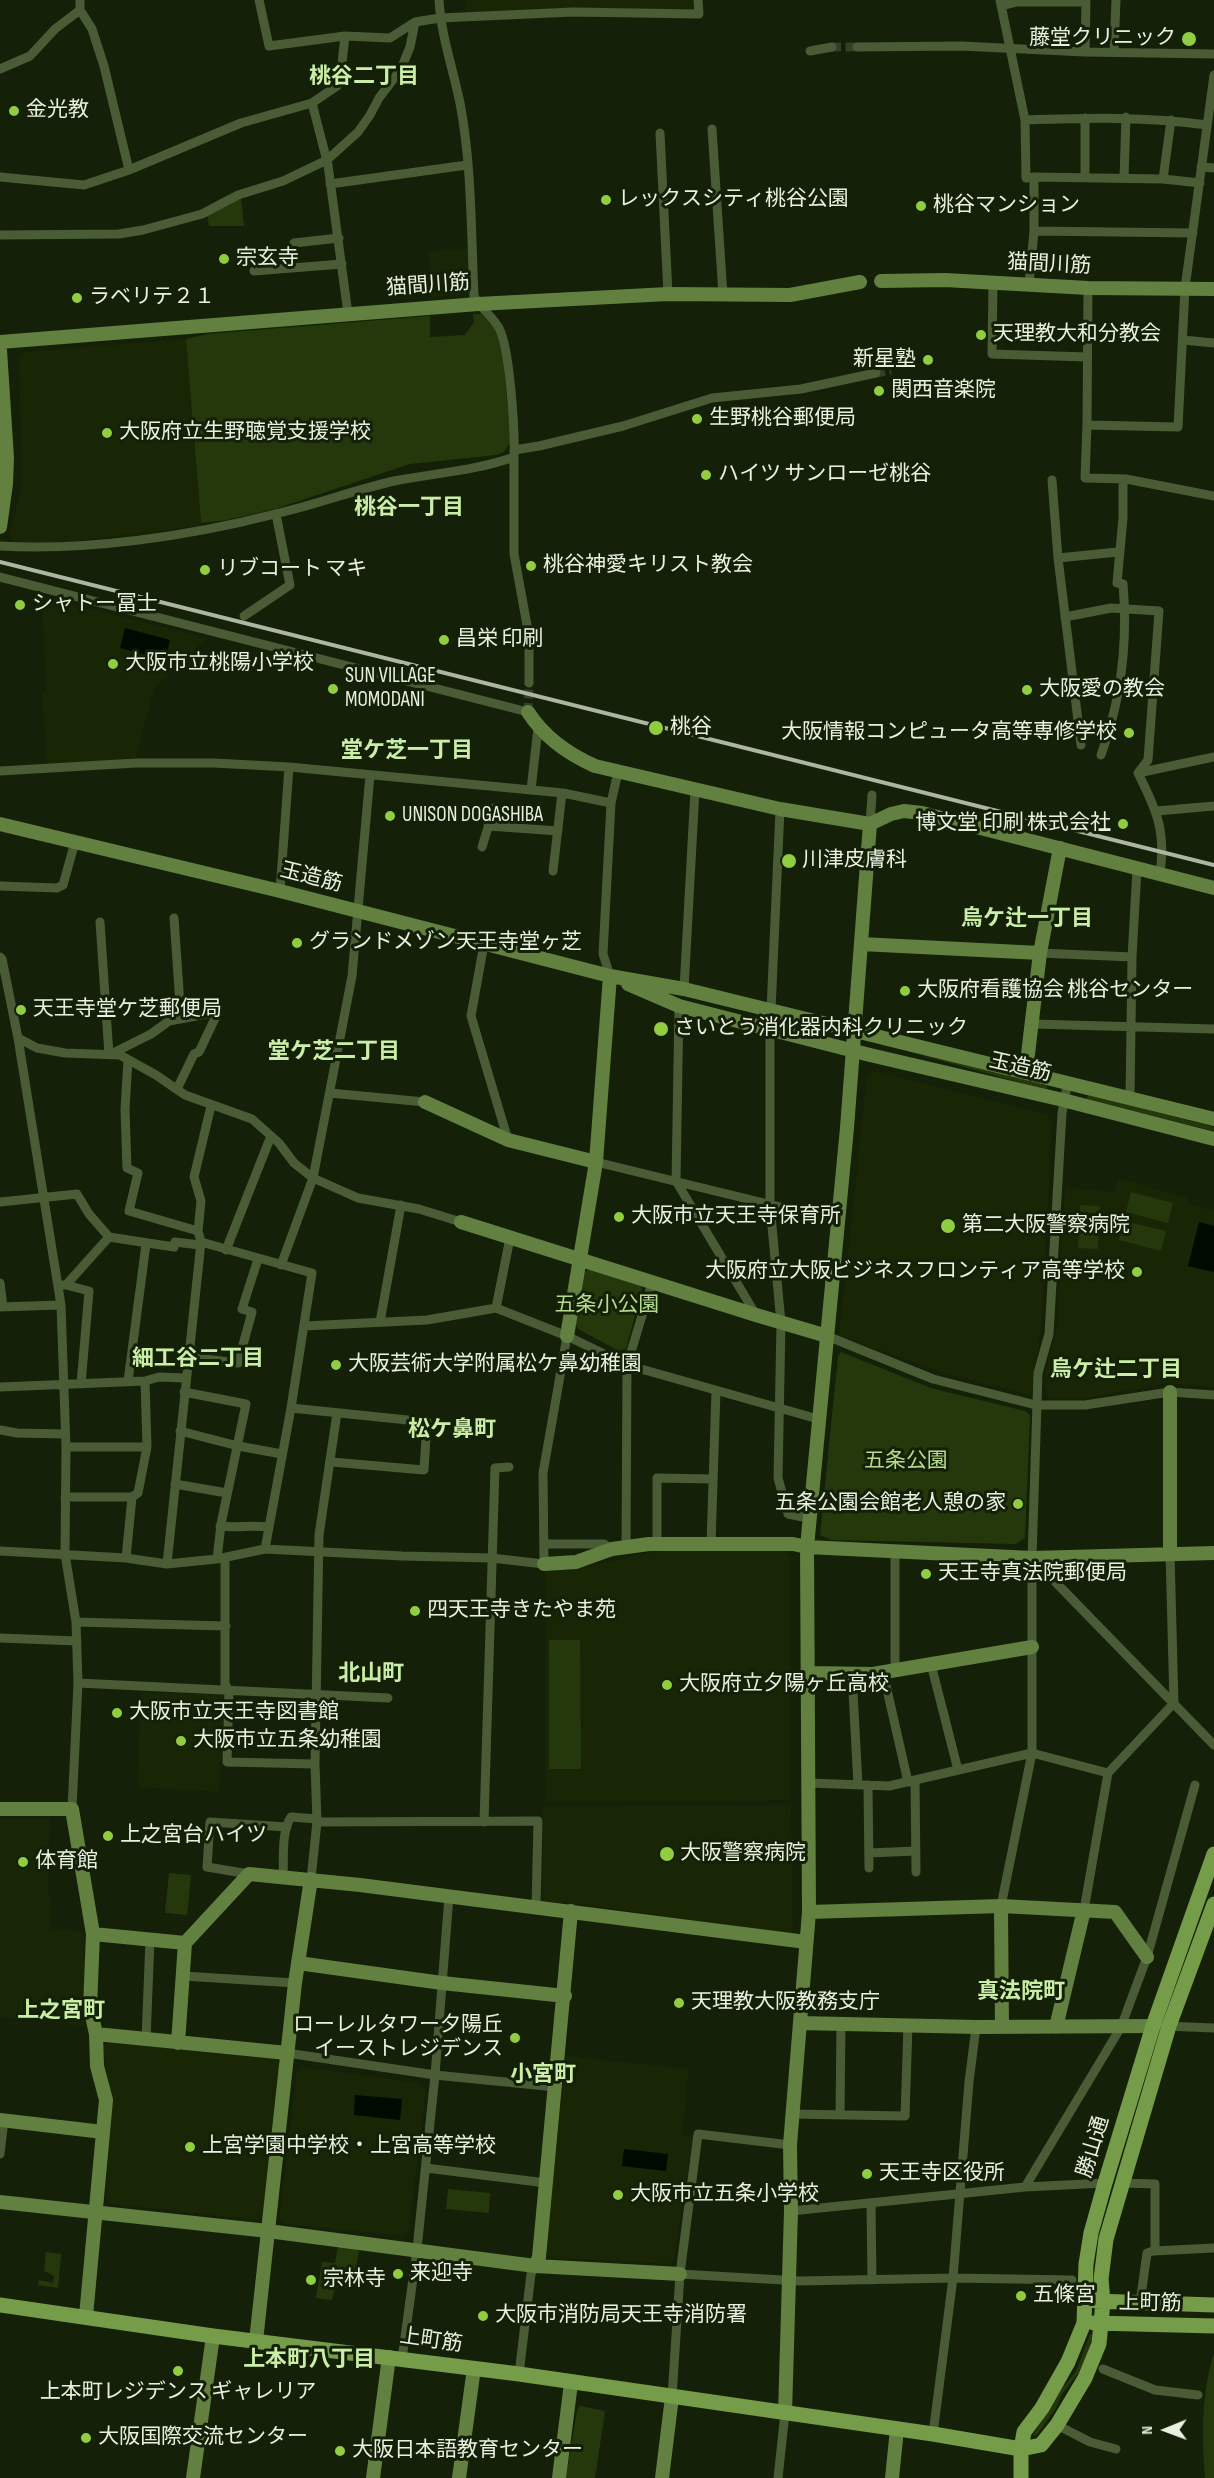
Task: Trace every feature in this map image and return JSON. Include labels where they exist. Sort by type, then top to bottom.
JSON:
[{"type":"main road","name":"勝山通","points":[[1021,2478],[1021,2449],[1024,2432],[1042,2408],[1068,2362],[1084,2323],[1086,2264],[1091,2233],[1153,2026],[1214,1854]]},
{"type":"main road","name":"勝山通","points":[[1021,2449],[1041,2445],[1057,2425],[1085,2378],[1099,2344],[1103,2302],[1101,2279],[1106,2239],[1169,2026],[1214,1904]]},
{"type":"main road","name":"上町筋","points":[[1086,2301],[1214,2305]]},
{"type":"main road","name":"上町筋","points":[[0,2305],[213,2336],[519,2374],[933,2434],[1021,2449]]},
{"type":"main road","name":"上町筋","points":[[1084,2323],[1214,2326]]},
{"type":"street","points":[[259,0],[268,46],[345,36],[390,39],[415,22],[440,18],[573,12],[699,14],[698,0]]},
{"type":"street","points":[[439,0],[440,18],[459,102],[467,165],[474,296],[478,304],[491,315],[500,330],[506,359],[514,453],[514,554],[529,636],[529,683]]},
{"type":"street","points":[[1114,51],[1116,0]]},
{"type":"street","points":[[1085,52],[1086,2],[1001,3],[1025,120],[1026,178],[1163,179],[1200,183]]},
{"type":"street","points":[[0,69],[30,56],[80,5],[92,28],[104,66],[129,170]]},
{"type":"street","points":[[0,235],[111,235],[143,230],[202,214],[238,195],[283,180],[327,160],[358,132],[400,69],[410,47],[415,22]]},
{"type":"street","points":[[0,177],[84,185],[129,170],[241,123],[312,103],[337,86],[345,36]]},
{"type":"street","points":[[810,51],[832,47]]},
{"type":"street","points":[[857,47],[1010,48],[1214,54]]},
{"type":"street","points":[[1087,425],[1178,428],[1185,288],[1214,75]]},
{"type":"street","points":[[312,103],[327,160],[348,314]]},
{"type":"street","points":[[1025,120],[1126,117],[1207,125]]},
{"type":"street","points":[[1124,178],[1126,117]]},
{"type":"street","points":[[1085,118],[1085,178]]},
{"type":"street","points":[[1163,179],[1171,120]]},
{"type":"street","points":[[712,129],[723,295]]},
{"type":"street","points":[[660,133],[668,294]]},
{"type":"street","points":[[330,184],[467,165]]},
{"type":"street","points":[[1202,167],[1214,168]]},
{"type":"street","points":[[1029,284],[1034,231],[1034,177]]},
{"type":"street","points":[[1034,231],[1193,233]]},
{"type":"street","points":[[294,243],[339,238]]},
{"type":"street","points":[[254,271],[342,264]]},
{"type":"street","name":"猫間川筋","points":[[881,281],[949,280],[1088,288],[1214,289]]},
{"type":"street","name":"猫間川筋","points":[[0,342],[478,304],[668,294],[790,295],[860,282]]},
{"type":"street","points":[[993,283],[992,354],[1087,357]]},
{"type":"street","points":[[1088,288],[1085,478],[1122,479],[1214,496]]},
{"type":"street","points":[[1183,340],[1214,343]]},
{"type":"street","points":[[0,350],[2,429],[0,457]]},
{"type":"street","points":[[0,546],[60,548],[205,530],[276,514],[393,482],[491,465],[514,453],[622,426],[712,398],[801,388],[876,373]]},
{"type":"street","points":[[0,527],[7,458],[2,429]]},
{"type":"street","points":[[1101,755],[1113,724],[1118,698],[1125,609],[1123,584],[1117,583],[1118,552],[1123,518],[1122,479]]},
{"type":"street","points":[[1052,480],[1058,558],[1081,745]]},
{"type":"street","points":[[244,616],[290,585],[276,514]]},
{"type":"street","points":[[1058,558],[1118,552]]},
{"type":"street","points":[[0,577],[528,712],[538,728],[576,758],[618,772],[780,809],[870,824],[891,814],[904,811],[922,813],[1214,888]]},
{"type":"street","points":[[1065,617],[1111,608],[1160,611],[1148,760],[1138,773]]},
{"type":"street","points":[[531,790],[538,728]]},
{"type":"street","points":[[1138,773],[1214,757]]},
{"type":"street","points":[[0,771],[159,763],[214,763],[289,767],[562,793],[611,803]]},
{"type":"street","points":[[280,891],[289,767]]},
{"type":"street","points":[[544,1564],[543,1473],[597,1162],[610,976],[603,954],[611,803],[618,772]]},
{"type":"street","points":[[1138,773],[1157,811],[1164,849],[1160,874]]},
{"type":"street","points":[[281,1265],[313,1178],[352,976],[356,911],[370,775]]},
{"type":"street","points":[[684,989],[695,790]]},
{"type":"street","points":[[553,871],[562,793]]},
{"type":"street","points":[[778,2478],[785,2414],[791,2211],[791,2114],[809,1912],[808,1518],[855,1030],[872,795]]},
{"type":"street","points":[[1157,811],[1214,806]]},
{"type":"street","points":[[482,848],[494,808]]},
{"type":"street","points":[[771,1010],[780,809]]},
{"type":"street","name":"玉造筋","points":[[0,824],[280,891],[610,976],[684,989],[1130,1096],[1214,1119]]},
{"type":"street","points":[[488,826],[558,831]]},
{"type":"street","points":[[0,886],[57,888],[63,885],[75,842]]},
{"type":"street","points":[[1026,1071],[1040,953],[1060,848]]},
{"type":"street","points":[[1130,1096],[1132,957],[1137,869]]},
{"type":"street","points":[[174,918],[181,1018]]},
{"type":"street","points":[[100,922],[109,1055]]},
{"type":"street","points":[[484,944],[471,1016],[508,1140]]},
{"type":"street","points":[[861,944],[1132,957]]},
{"type":"street","points":[[0,957],[18,1038],[43,1197],[62,1285],[62,1385],[66,1448],[65,1554],[76,1622],[78,1683],[72,1809],[93,1934],[90,2007],[96,2034],[98,2066],[106,2100],[86,2316]]},
{"type":"street","name":"玉造筋","points":[[610,976],[679,1006],[1214,1139]]},
{"type":"street","points":[[679,1006],[676,1180],[756,1315]]},
{"type":"street","points":[[109,1055],[151,1034],[169,1021],[218,1012],[199,1052],[194,1054],[177,1089]]},
{"type":"street","points":[[1032,1024],[1214,1029]]},
{"type":"street","points":[[770,1030],[770,1205],[781,1323],[777,1478],[788,1514],[808,1518]]},
{"type":"street","points":[[18,1038],[37,1048],[65,1053],[120,1055],[211,1106],[252,1119],[271,1136],[294,1163],[313,1178],[358,1198],[401,1205],[461,1222],[827,1336],[933,1379],[1036,1405],[1086,1405],[1170,1392],[1214,1395]]},
{"type":"street","points":[[128,1060],[125,1109],[127,1168],[138,1173],[129,1211],[198,1230]]},
{"type":"street","points":[[1002,2027],[1001,1906],[1032,1753],[1032,1558],[1036,1405],[1038,1373],[1049,1334],[1064,1100],[1068,1081]]},
{"type":"street","points":[[330,1093],[425,1102],[508,1140],[838,1221]]},
{"type":"street","points":[[167,1564],[201,1244],[198,1230],[201,1201],[194,1177],[211,1106]]},
{"type":"street","points":[[226,1250],[271,1136]]},
{"type":"street","points":[[0,1202],[77,1194],[89,1214],[109,1237],[174,1247],[175,1242],[201,1244],[312,1273],[291,1408],[265,1549]]},
{"type":"street","points":[[380,1322],[401,1205]]},
{"type":"street","points":[[62,1285],[109,1237]]},
{"type":"street","points":[[496,1308],[510,1238]]},
{"type":"street","points":[[128,1381],[146,1244]]},
{"type":"street","points":[[188,1357],[238,1363],[252,1312],[242,1309],[258,1259]]},
{"type":"street","points":[[0,1283],[1,1307],[61,1305]]},
{"type":"street","points":[[619,1548],[627,1365],[652,1283]]},
{"type":"street","points":[[62,1285],[89,1291],[81,1384]]},
{"type":"street","points":[[304,1326],[427,1320],[496,1308],[567,1336],[627,1365],[818,1419]]},
{"type":"street","points":[[0,1387],[145,1381],[159,1377],[185,1378]]},
{"type":"street","points":[[65,1497],[132,1497],[138,1493],[147,1447],[145,1381]]},
{"type":"street","points":[[711,1544],[716,1391]]},
{"type":"street","points":[[184,1392],[246,1404],[220,1526],[226,1626],[225,1684],[229,1691],[227,1762],[315,1764]]},
{"type":"street","points":[[1056,2027],[1084,1910],[1108,1773],[1174,1703],[1170,1554],[1170,1392]]},
{"type":"street","points":[[291,1408],[427,1422],[424,1470],[332,1462]]},
{"type":"street","points":[[256,2341],[294,1983],[311,1879],[317,1820],[315,1764],[319,1534],[332,1462],[337,1413]]},
{"type":"street","points":[[0,1430],[17,1433],[65,1434]]},
{"type":"street","points":[[180,1431],[238,1446],[282,1454]]},
{"type":"street","points":[[66,1448],[147,1447]]},
{"type":"street","points":[[484,1822],[495,1468],[509,1467]]},
{"type":"street","points":[[657,1544],[657,1478],[713,1479]]},
{"type":"street","points":[[175,1484],[227,1493]]},
{"type":"street","points":[[126,1558],[132,1497]]},
{"type":"street","points":[[220,1526],[249,1524],[268,1527]]},
{"type":"street","points":[[544,1544],[604,1544],[619,1548]]},
{"type":"street","points":[[0,1551],[126,1558],[167,1564],[221,1558],[265,1549],[491,1558],[544,1564],[576,1562],[619,1548],[657,1544],[793,1544],[807,1547],[1032,1558],[1214,1553]]},
{"type":"street","points":[[896,1552],[889,1671],[911,1781],[916,1872]]},
{"type":"street","points":[[1032,1558],[1214,1745]]},
{"type":"street","points":[[76,1622],[226,1626]]},
{"type":"street","points":[[0,1638],[77,1641]]},
{"type":"street","points":[[809,1673],[889,1671],[1032,1647]]},
{"type":"street","points":[[931,1664],[958,1770]]},
{"type":"street","points":[[852,1673],[858,1785]]},
{"type":"street","points":[[78,1683],[388,1698]]},
{"type":"street","points":[[809,1783],[889,1786],[1032,1753],[1108,1773]]},
{"type":"street","points":[[868,1785],[869,1868]]},
{"type":"street","points":[[1025,2187],[1120,2027],[1146,1957],[1195,1785]]},
{"type":"street","points":[[0,1809],[72,1809]]},
{"type":"street","points":[[283,1876],[286,1827],[291,1817],[317,1820],[538,1821],[536,1907]]},
{"type":"street","points":[[286,1827],[210,1822],[207,1867],[806,1942]]},
{"type":"street","points":[[869,1853],[916,1851]]},
{"type":"street","points":[[178,2043],[185,1943],[249,1874]]},
{"type":"street","points":[[373,2478],[417,2249],[435,2075],[449,1896]]},
{"type":"street","points":[[809,1912],[1001,1906],[1115,1912],[1146,1957]]},
{"type":"street","points":[[519,2374],[531,2274],[539,2258],[565,1996],[571,1911]]},
{"type":"street","points":[[93,1934],[185,1943]]},
{"type":"street","points":[[146,2039],[150,1940]]},
{"type":"street","points":[[298,1963],[442,1983],[565,1996]]},
{"type":"street","points":[[183,1976],[294,1983]]},
{"type":"street","points":[[800,2023],[976,2027],[1169,2026],[1214,2028]]},
{"type":"street","points":[[840,2115],[841,2024]]},
{"type":"street","points":[[791,2114],[905,2116],[908,2025]]},
{"type":"street","points":[[933,2434],[953,2278],[969,2082],[976,2027]]},
{"type":"street","points":[[96,2034],[287,2053],[435,2075],[556,2087]]},
{"type":"street","points":[[0,2154],[2,2120],[103,2132]]},
{"type":"street","points":[[662,2478],[672,2397],[680,2274],[699,2134],[790,2145]]},
{"type":"street","points":[[426,2168],[546,2183]]},
{"type":"street","points":[[791,2211],[1025,2187],[1105,2183]]},
{"type":"street","points":[[1122,2183],[1155,2184],[1155,2251]]},
{"type":"street","points":[[0,2202],[268,2231],[535,2266],[789,2279],[1072,2280]]},
{"type":"street","points":[[871,2203],[872,2280]]},
{"type":"street","points":[[1140,2303],[1147,2253],[1214,2248]]},
{"type":"street","points":[[193,2478],[213,2336]]},
{"type":"street","points":[[459,2478],[474,2368]]},
{"type":"street","points":[[1103,2369],[1155,2390],[1198,2395]]},
{"type":"street","points":[[559,2478],[572,2383]]},
{"type":"street","points":[[1057,2425],[1090,2442],[1116,2449]]},
{"type":"street","points":[[892,2478],[897,2429]]},
{"type":"shaded area","points":[[466,0],[694,0],[695,11],[573,8],[466,13]]},
{"type":"shaded area","points":[[469,248],[473,294],[432,297],[428,252]]},
{"type":"shaded area","name":"大阪府立生野聴覚支援学校","points":[[186,339],[201,526],[60,543],[14,543],[9,536],[22,486],[19,357],[24,352]]},
{"type":"shaded area","name":"大阪市立桃陽小学校","points":[[42,597],[207,638],[154,689],[136,758],[121,758],[121,762],[47,765],[42,692],[46,691]]},
{"type":"shaded area","points":[[125,628],[170,640],[165,660],[120,648]]},
{"type":"shaded area","name":"第二大阪警察病院","points":[[877,1071],[1047,1115],[1052,1123],[1041,1330],[1031,1395],[948,1374],[839,1336],[867,1075]]},
{"type":"shaded area","name":"大阪府立大阪ビジネスフロンティア高等学校","points":[[1118,1178],[1188,1198],[1187,1204],[1214,1211],[1214,1387],[1166,1383],[1085,1398],[1050,1398],[1046,1393],[1045,1372],[1056,1334],[1065,1187],[1114,1192]]},
{"type":"shaded area","points":[[1199,1222],[1214,1226],[1214,1272],[1188,1266]]},
{"type":"shaded area","name":"大阪府立夕陽ヶ丘高校","points":[[785,1549],[790,1557],[790,1800],[545,1802],[546,1569],[570,1570],[664,1550]]},
{"type":"shaded area","name":"大阪市立五条幼稚園","points":[[140,1692],[225,1695],[219,1792],[138,1787]]},
{"type":"shaded area","name":"大阪警察病院","points":[[791,1805],[793,1932],[789,1934],[587,1905],[542,1901],[543,1806]]},
{"type":"shaded area","points":[[0,1818],[50,1818],[48,1895],[51,1896],[50,1929],[84,1932],[84,2026],[0,2017]]},
{"type":"shaded area","name":"上宮学園中学校・上宮高等学校","points":[[107,2042],[275,2059],[280,2065],[264,2215],[258,2220],[110,2204],[106,2199],[111,2096],[103,2048]]},
{"type":"shaded area","name":"大阪市立五条小学校","points":[[565,2056],[689,2069],[682,2136],[693,2137],[674,2260],[669,2264],[552,2258],[546,2252]]},
{"type":"shaded area","points":[[301,2067],[420,2083],[426,2090],[409,2231],[404,2236],[286,2224],[279,2219],[297,2071]]},
{"type":"shaded area","points":[[355,2095],[402,2099],[400,2120],[354,2115]]},
{"type":"shaded area","points":[[624,2149],[668,2154],[666,2171],[622,2166]]},
{"type":"green space","points":[[241,198],[244,226],[209,226],[207,214]]},
{"type":"green space","points":[[473,314],[481,314],[496,330],[503,358],[511,441],[504,452],[496,455],[410,464],[278,508],[227,520],[201,523],[186,339],[207,334],[430,316],[430,337],[465,335],[474,322]]},
{"type":"green space","points":[[882,1043],[1047,1085],[1047,1089],[881,1045]]},
{"type":"green space","points":[[1088,1095],[1214,1127],[1214,1131],[1086,1099]]},
{"type":"green space","points":[[1131,1192],[1173,1203],[1168,1223],[1126,1212]]},
{"type":"green space","points":[[1080,1205],[1100,1206],[1098,1249],[1078,1248]]},
{"type":"green space","points":[[1124,1221],[1166,1231],[1161,1251],[1119,1240]]},
{"type":"green space","name":"五条小公園","points":[[589,1269],[641,1286],[642,1290],[626,1349],[619,1351],[578,1329],[575,1323],[584,1273]]},
{"type":"green space","name":"五条公園","points":[[841,1352],[931,1388],[1025,1411],[1030,1415],[1025,1538],[1016,1544],[831,1540],[820,1535],[838,1356]]},
{"type":"green space","points":[[549,1640],[580,1640],[581,1769],[549,1769]]},
{"type":"green space","points":[[169,1873],[191,1875],[187,1915],[165,1913]]},
{"type":"green space","points":[[448,2189],[490,2193],[489,2213],[446,2209]]},
{"type":"green space","points":[[338,2246],[359,2249],[353,2289],[335,2287],[332,2300],[316,2298],[322,2262],[335,2263]]},
{"type":"green space","points":[[46,2252],[61,2254],[58,2288],[38,2285],[39,2280],[53,2283],[54,2276],[44,2271]]},
{"type":"green space","points":[[1090,2334],[1093,2336],[1087,2356],[1078,2374],[1062,2394],[1056,2408],[1037,2435],[1033,2435],[1059,2392],[1076,2371]]},
{"type":"green space","points":[[1214,2353],[1214,2478],[1205,2478],[1204,2415],[1207,2384]]},
{"type":"green space","points":[[580,2406],[605,2411],[595,2478],[566,2478],[577,2410]]},
{"type":"tunnel","points":[[832,47],[857,47]]},
{"type":"tunnel","points":[[876,373],[891,370]]},
{"type":"tunnel","points":[[528,712],[529,683]]},
{"type":"railway","points":[[0,562],[1214,865]]},
{"type":"place","name":"藤堂クリニック","points":[[1189,39]]},
{"type":"place","name":"金光教","points":[[14,111]]},
{"type":"place","name":"レックスシティ桃谷公園","points":[[606,200]]},
{"type":"place","name":"桃谷マンション","points":[[921,206]]},
{"type":"place","name":"宗玄寺","points":[[224,259]]},
{"type":"place","name":"ラベリテ２１","points":[[77,298]]},
{"type":"place","name":"天理教大和分教会","points":[[981,335]]},
{"type":"place","name":"新星塾","points":[[928,360]]},
{"type":"place","name":"関西音楽院","points":[[879,391]]},
{"type":"place","name":"生野桃谷郵便局","points":[[697,419]]},
{"type":"place","name":"大阪府立生野聴覚支援学校","points":[[107,433]]},
{"type":"place","name":"ハイツ サンローゼ桃谷","points":[[706,475]]},
{"type":"place","name":"桃谷神愛キリスト教会","points":[[531,566]]},
{"type":"place","name":"リブコート マキ","points":[[205,570]]},
{"type":"place","name":"シャトー冨士","points":[[20,605]]},
{"type":"place","name":"昌栄 印刷","points":[[444,640]]},
{"type":"place","name":"大阪市立桃陽小学校","points":[[113,664]]},
{"type":"place","name":"SUN VILLAGE MOMODANI","points":[[333,689]]},
{"type":"place","name":"大阪愛の教会","points":[[1027,690]]},
{"type":"place","name":"桃谷","points":[[656,728]]},
{"type":"place","name":"大阪情報コンピュータ高等専修学校","points":[[1129,733]]},
{"type":"place","name":"UNISON DOGASHIBA","points":[[390,816]]},
{"type":"place","name":"博文堂 印刷 株式会社","points":[[1123,824]]},
{"type":"place","name":"川津皮膚科","points":[[789,861]]},
{"type":"place","name":"グランドメゾン天王寺堂ヶ芝","points":[[297,943]]},
{"type":"place","name":"大阪府看護協会 桃谷センター","points":[[905,991]]},
{"type":"place","name":"天王寺堂ケ芝郵便局","points":[[21,1010]]},
{"type":"place","name":"さいとう消化器内科クリニック","points":[[661,1029]]},
{"type":"place","name":"大阪市立天王寺保育所","points":[[619,1217]]},
{"type":"place","name":"第二大阪警察病院","points":[[948,1226]]},
{"type":"place","name":"大阪府立大阪ビジネスフロンティア高等学校","points":[[1137,1272]]},
{"type":"place","name":"大阪芸術大学附属松ケ鼻幼稚園","points":[[336,1365]]},
{"type":"place","name":"五条公園会館老人憩の家","points":[[1018,1504]]},
{"type":"place","name":"天王寺真法院郵便局","points":[[926,1574]]},
{"type":"place","name":"四天王寺きたやま苑","points":[[415,1611]]},
{"type":"place","name":"大阪府立夕陽ヶ丘高校","points":[[667,1685]]},
{"type":"place","name":"大阪市立天王寺図書館","points":[[117,1713]]},
{"type":"place","name":"大阪市立五条幼稚園","points":[[181,1741]]},
{"type":"place","name":"上之宮台ハイツ","points":[[108,1836]]},
{"type":"place","name":"大阪警察病院","points":[[667,1854]]},
{"type":"place","name":"体育館","points":[[23,1862]]},
{"type":"place","name":"天理教大阪教務支庁","points":[[679,2003]]},
{"type":"place","name":"ローレルタワー夕陽丘 イーストレジデンス","points":[[515,2038]]},
{"type":"place","name":"上宮学園中学校・上宮高等学校","points":[[190,2147]]},
{"type":"place","name":"天王寺区役所","points":[[867,2174]]},
{"type":"place","name":"大阪市立五条小学校","points":[[618,2195]]},
{"type":"place","name":"来迎寺","points":[[398,2274]]},
{"type":"place","name":"宗林寺","points":[[311,2280]]},
{"type":"place","name":"五條宮","points":[[1021,2296]]},
{"type":"place","name":"大阪市消防局天王寺消防署","points":[[483,2316]]},
{"type":"place","name":"上本町レジデンス ギャレリア","points":[[178,2371]]},
{"type":"place","name":"大阪国際交流センター","points":[[86,2438]]},
{"type":"place","name":"大阪日本語教育センター","points":[[340,2451]]},
{"type":"district","name":"桃谷二丁目","points":[[364,77]]},
{"type":"district","name":"桃谷一丁目","points":[[409,508]]},
{"type":"district","name":"堂ケ芝一丁目","points":[[407,751]]},
{"type":"district","name":"烏ケ辻一丁目","points":[[1027,919]]},
{"type":"district","name":"堂ケ芝二丁目","points":[[334,1052]]},
{"type":"district","name":"細工谷二丁目","points":[[198,1359]]},
{"type":"district","name":"烏ケ辻二丁目","points":[[1116,1370]]},
{"type":"district","name":"松ケ鼻町","points":[[452,1430]]},
{"type":"district","name":"北山町","points":[[371,1674]]},
{"type":"district","name":"真法院町","points":[[1021,1992]]},
{"type":"district","name":"上之宮町","points":[[61,2011]]},
{"type":"district","name":"小宮町","points":[[543,2075]]},
{"type":"district","name":"上本町八丁目","points":[[309,2360]]}]
